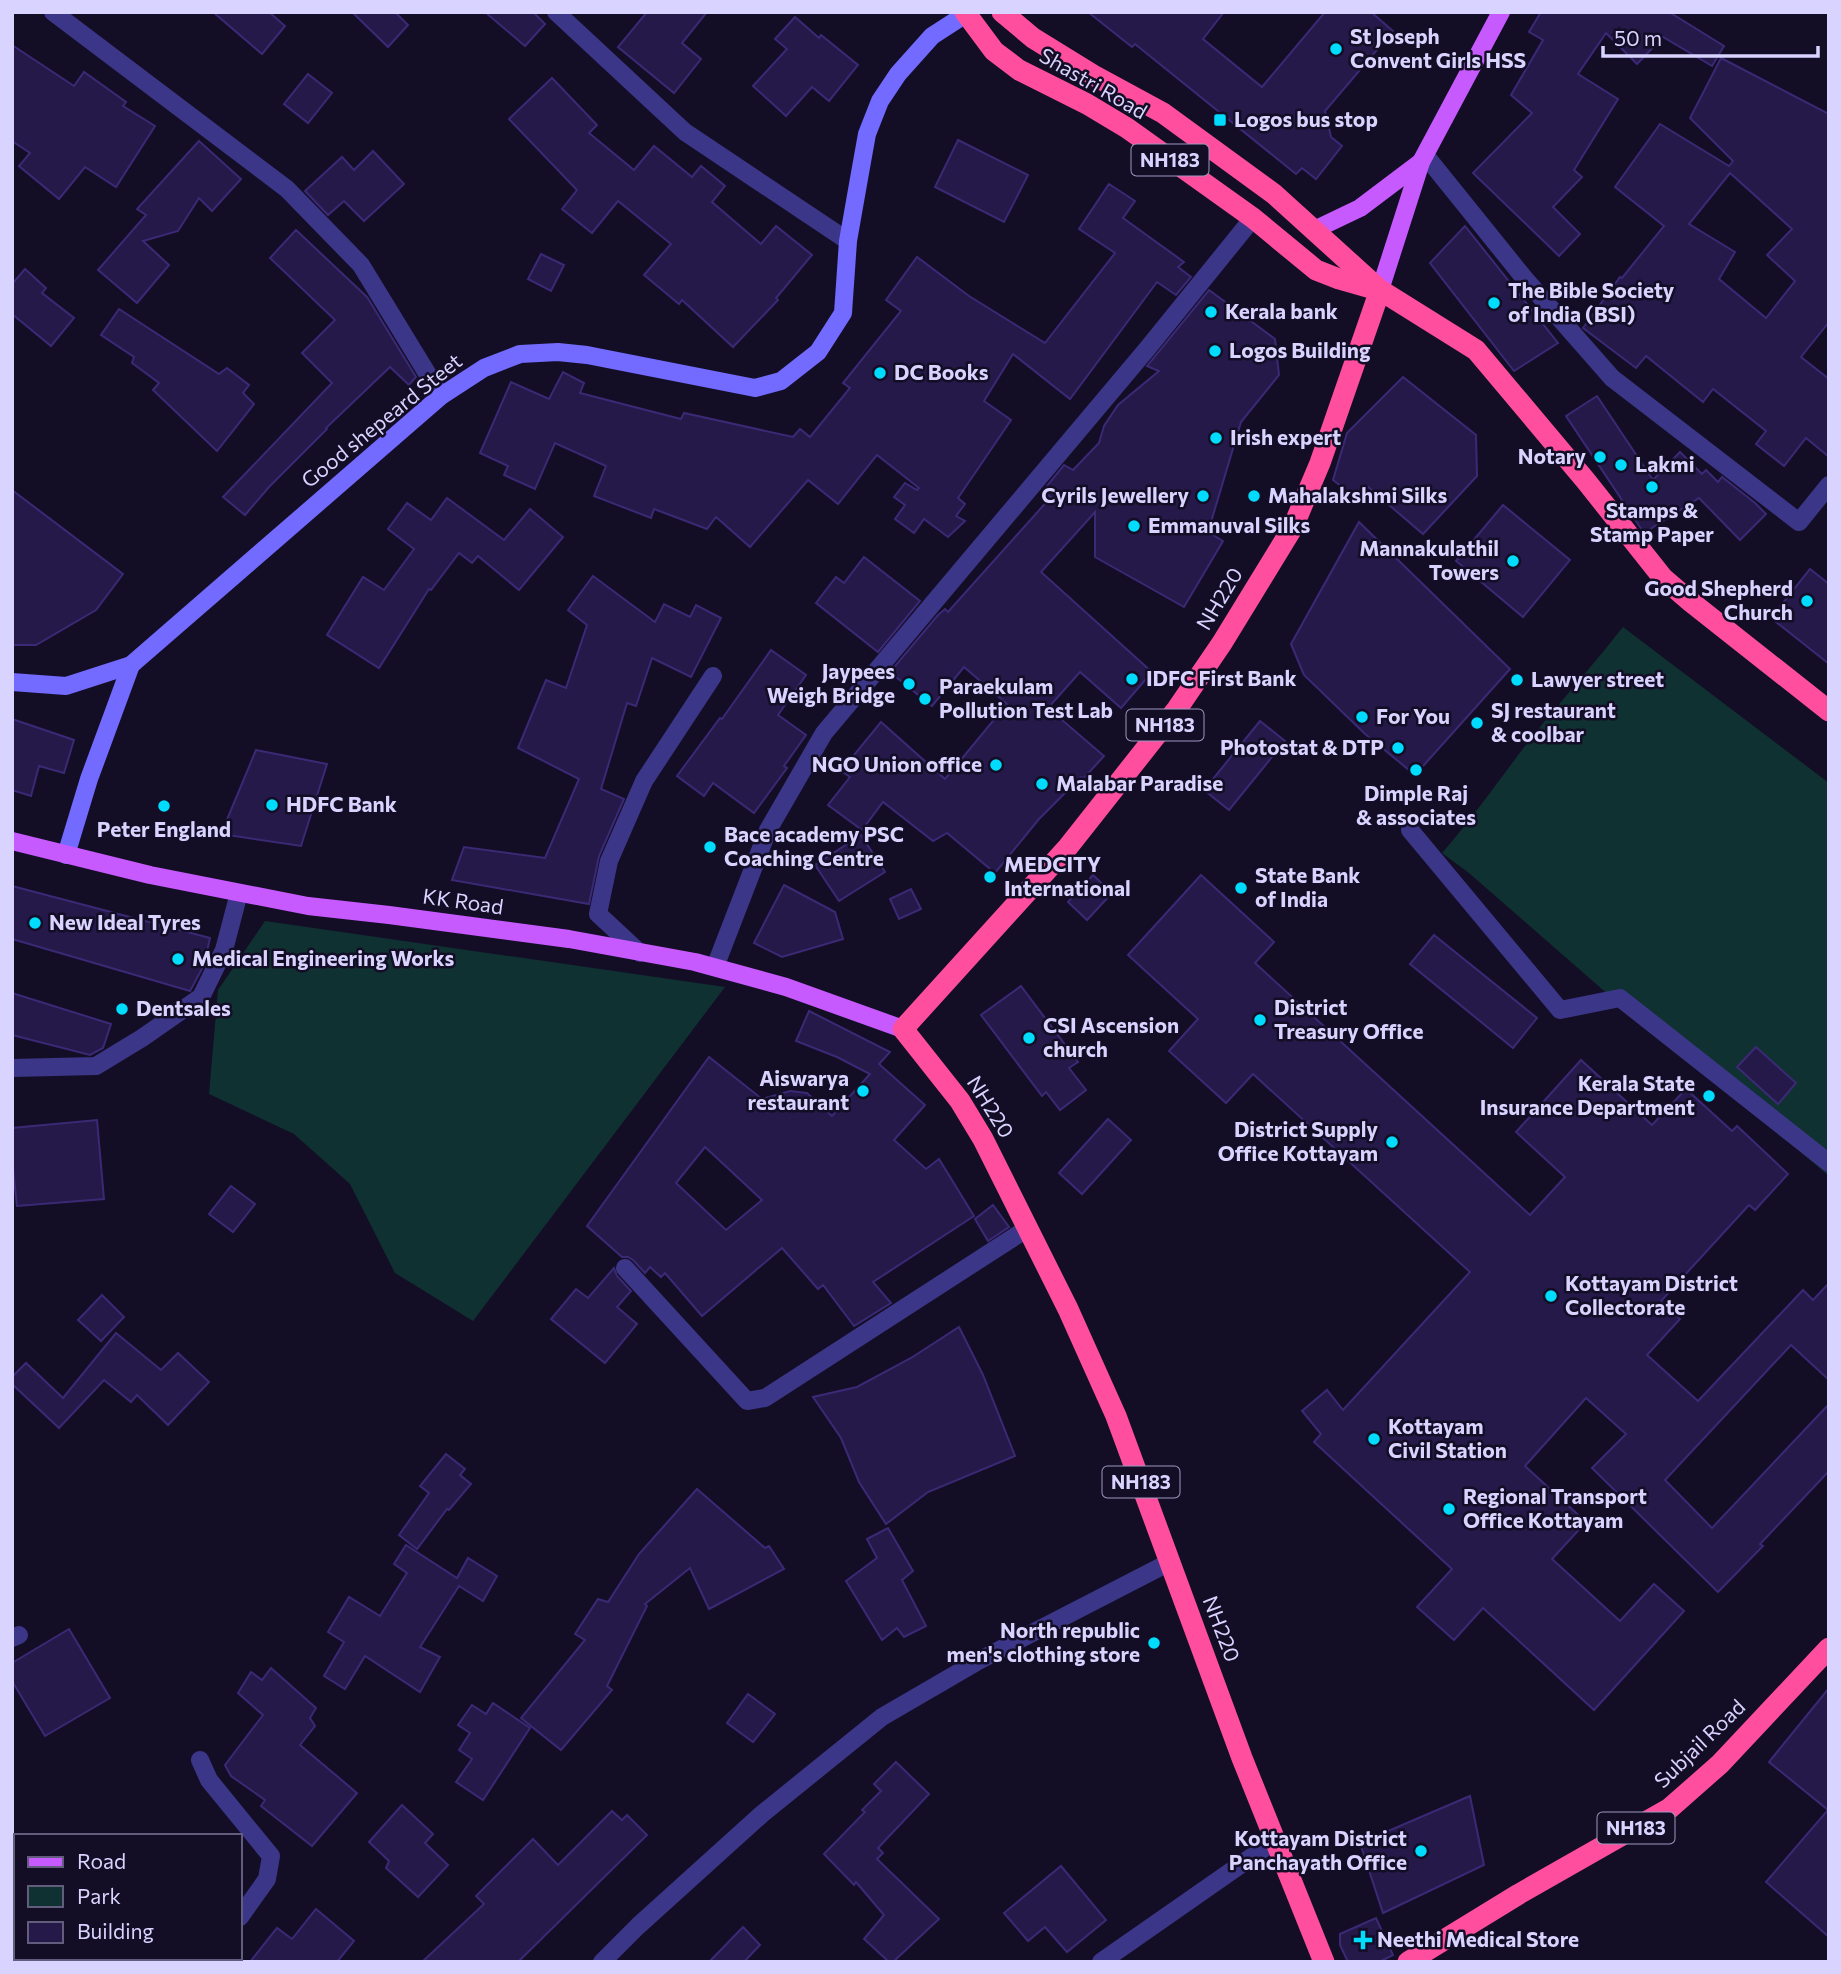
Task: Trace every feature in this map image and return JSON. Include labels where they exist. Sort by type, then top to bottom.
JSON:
[{"type":"highway","points":[[966,15],[981,23],[989,18],[992,12]]},
{"type":"highway","name":"Shastri Road","points":[[1002,12],[1033,38],[1163,113],[1274,194],[1380,290]]},
{"type":"highway","name":"Shastri Road","points":[[966,15],[994,51],[1019,70],[1087,104],[1126,128],[1254,218],[1316,270],[1380,290]]},
{"type":"highway","name":"NH220","points":[[1324,1962],[1242,1758],[1116,1416],[1028,1227],[983,1139],[960,1101],[903,1029],[1069,847],[1143,753],[1216,652],[1293,527],[1320,463],[1380,290]]},
{"type":"highway","name":"NH183","points":[[1380,290],[1476,350],[1587,481],[1663,578],[1829,711]]},
{"type":"highway","name":"Subjail Road","points":[[1408,1962],[1519,1894],[1670,1808],[1720,1764],[1829,1648]]},
{"type":"main road","points":[[1380,290],[1423,158],[1501,12]]},
{"type":"main road","name":"Good shepeard Steet","points":[[12,682],[66,686],[131,665],[441,396],[496,363],[520,354],[558,352],[587,355],[755,388],[781,381],[818,352],[843,313],[848,241],[867,134],[880,101],[898,74],[932,36],[966,15]]},
{"type":"main road","points":[[1314,230],[1360,208],[1423,158]]},
{"type":"main road","points":[[66,855],[89,779],[131,665]]},
{"type":"main road","name":"KK Road","points":[[12,841],[150,875],[308,906],[569,939],[715,967],[786,987],[903,1029]]},
{"type":"street","points":[[53,12],[287,189],[361,265],[441,396]]},
{"type":"street","points":[[556,12],[685,132],[848,241]]},
{"type":"street","points":[[1423,158],[1612,378],[1799,522],[1829,485]]},
{"type":"street","points":[[715,967],[768,830],[824,733],[1254,218]]},
{"type":"street","points":[[640,953],[598,914],[609,861],[644,781],[713,676]]},
{"type":"street","points":[[1409,830],[1560,1010],[1620,998],[1829,1163]]},
{"type":"street","points":[[12,1068],[96,1066],[201,997],[224,950],[239,893]]},
{"type":"street","points":[[625,1268],[747,1401],[765,1398],[1028,1227]]},
{"type":"street","points":[[602,1962],[762,1814],[882,1717],[979,1660],[1170,1562]]},
{"type":"street","points":[[200,1760],[209,1780],[271,1856],[268,1879],[242,1914]]},
{"type":"street","points":[[1101,1962],[1276,1840]]},
{"type":"green space","points":[[1623,627],[1829,783],[1829,1176],[1650,1031],[1469,873],[1442,853],[1544,722]]},
{"type":"green space","points":[[265,921],[725,987],[473,1321],[395,1273],[350,1184],[294,1134],[209,1094],[218,990]]},
{"type":"building","points":[[213,12],[269,12],[285,26],[262,54]]},
{"type":"building","points":[[352,12],[395,12],[408,25],[388,47]]},
{"type":"building","points":[[485,12],[533,12],[545,24],[525,46]]},
{"type":"building","points":[[647,12],[707,12],[682,43],[701,59],[674,93],[618,47]]},
{"type":"building","points":[[1088,12],[1224,12],[1203,39],[1262,87],[1325,12],[1371,12],[1393,31],[1325,111],[1331,137],[1342,146],[1316,179],[1302,168],[1296,174],[1135,44],[1132,47]]},
{"type":"building","points":[[1541,12],[1669,12],[1724,46],[1712,66],[1663,37],[1637,64],[1606,33],[1578,74],[1618,99],[1574,170],[1582,177],[1553,207],[1580,234],[1559,256],[1473,173],[1532,113],[1511,95],[1543,40],[1529,32]]},
{"type":"building","points":[[795,17],[819,38],[821,35],[858,65],[829,101],[812,87],[786,116],[753,86],[787,49],[775,39]]},
{"type":"building","points":[[12,45],[74,86],[84,72],[126,102],[123,106],[155,126],[116,187],[85,167],[59,199],[19,166],[30,153],[12,141]]},
{"type":"building","points":[[1721,58],[1829,114],[1829,322],[1801,357],[1829,379],[1829,457],[1806,438],[1784,466],[1756,444],[1766,431],[1713,389],[1703,402],[1646,356],[1636,368],[1583,328],[1620,277],[1622,278],[1664,226],[1615,187],[1660,124],[1729,166],[1733,161],[1690,118]],"holes":[[[1730,173],[1792,229],[1767,255],[1795,281],[1766,318],[1719,279],[1735,252],[1689,224]]]},
{"type":"building","points":[[308,74],[332,93],[308,123],[284,104]]},
{"type":"building","points":[[552,78],[597,125],[589,133],[634,170],[654,146],[692,177],[701,166],[725,186],[712,202],[761,244],[776,226],[812,255],[776,298],[778,300],[733,347],[682,300],[679,304],[644,275],[671,244],[618,201],[592,233],[562,209],[577,190],[509,119]]},
{"type":"building","points":[[958,140],[1028,175],[1004,222],[935,187]]},
{"type":"building","points":[[199,141],[241,179],[212,211],[199,198],[178,231],[143,241],[169,265],[137,303],[98,270],[146,215],[137,209]]},
{"type":"building","points":[[373,151],[404,184],[364,221],[344,201],[328,215],[305,191],[342,157],[354,170]]},
{"type":"building","points":[[1109,184],[1135,201],[1123,218],[1184,262],[1178,267],[1191,277],[1176,295],[1157,282],[1070,399],[1013,354],[984,401],[1011,420],[958,498],[965,504],[956,516],[965,521],[948,537],[924,519],[914,533],[895,519],[905,505],[894,497],[905,483],[917,490],[919,488],[877,455],[838,504],[808,480],[750,547],[716,517],[707,529],[654,509],[651,518],[594,496],[606,466],[555,443],[535,489],[504,475],[508,466],[480,453],[511,382],[549,399],[563,372],[584,383],[580,393],[681,419],[684,413],[793,437],[800,429],[810,437],[850,388],[843,383],[901,311],[886,300],[917,257],[969,296],[1045,343],[1115,253],[1079,229]]},
{"type":"building","name":"The Bible Society of India (BSI)","points":[[1465,226],[1558,343],[1514,371],[1430,263]]},
{"type":"building","points":[[296,230],[367,297],[416,377],[409,385],[390,367],[326,428],[245,515],[223,497],[332,383],[302,353],[335,320],[270,258]]},
{"type":"building","points":[[541,254],[564,265],[551,291],[528,279]]},
{"type":"building","points":[[25,269],[46,288],[42,293],[74,318],[51,346],[12,314],[12,284]]},
{"type":"building","points":[[1209,290],[1275,339],[1279,375],[1241,422],[1208,532],[1223,541],[1184,607],[1095,557],[1095,512],[1041,572],[1152,672],[1121,708],[1080,672],[1048,708],[1104,756],[1039,819],[995,873],[947,833],[933,841],[883,802],[862,830],[828,805],[850,777],[841,771],[881,722],[945,779],[1007,704],[964,667],[932,706],[890,672],[938,615],[945,609],[948,612],[1051,497],[1042,492],[1064,465],[1073,470],[1099,443],[1104,426],[1118,405],[1159,371],[1147,366]]},
{"type":"building","points":[[119,309],[219,374],[227,368],[249,385],[243,393],[254,404],[217,451],[153,390],[159,383],[132,363],[134,357],[101,335]]},
{"type":"building","points":[[1403,377],[1476,435],[1477,476],[1423,534],[1368,487],[1357,499],[1333,480],[1347,433]]},
{"type":"building","points":[[1597,396],[1653,480],[1680,452],[1702,474],[1706,470],[1718,482],[1722,477],[1766,514],[1740,540],[1699,498],[1644,533],[1566,416]]},
{"type":"building","points":[[12,490],[123,574],[96,610],[36,645],[12,645]]},
{"type":"building","points":[[447,498],[504,540],[530,509],[563,537],[519,590],[478,556],[472,563],[459,553],[431,590],[429,589],[379,668],[327,635],[363,577],[384,590],[414,549],[388,529],[407,503],[431,520]]},
{"type":"building","name":"Mannakulathil Towers","points":[[1503,505],[1570,560],[1523,617],[1456,561]]},
{"type":"building","points":[[1359,522],[1510,669],[1415,775],[1364,733],[1304,675],[1291,644]]},
{"type":"building","points":[[864,557],[920,601],[878,652],[816,603],[836,577],[844,583]]},
{"type":"building","name":"Good Shepherd Church","points":[[1810,569],[1829,584],[1829,664],[1771,618]]},
{"type":"building","points":[[593,576],[655,622],[664,604],[690,617],[696,605],[721,618],[691,677],[652,658],[636,706],[627,703],[601,789],[624,799],[599,856],[589,904],[452,880],[464,847],[545,858],[579,779],[518,748],[546,680],[566,688],[587,625],[568,610]]},
{"type":"building","points":[[771,650],[806,675],[778,715],[806,735],[784,766],[787,768],[754,813],[713,783],[704,796],[677,776]]},
{"type":"building","points":[[12,719],[74,740],[64,773],[39,766],[31,796],[12,790]]},
{"type":"building","points":[[1260,721],[1285,741],[1229,810],[1204,790]]},
{"type":"building","points":[[256,750],[327,764],[301,846],[221,834]]},
{"type":"building","points":[[861,835],[885,872],[839,901],[815,865]]},
{"type":"building","points":[[1093,875],[1112,893],[1087,920],[1068,902]]},
{"type":"building","name":"Kottayam District Collectorate","points":[[1201,875],[1274,942],[1255,963],[1530,1215],[1565,1177],[1516,1132],[1581,1060],[1652,1125],[1686,1089],[1732,1131],[1737,1126],[1788,1174],[1755,1210],[1749,1205],[1661,1301],[1680,1319],[1647,1355],[1698,1401],[1803,1290],[1813,1300],[1829,1283],[1829,1380],[1791,1345],[1665,1480],[1712,1528],[1829,1404],[1829,1471],[1760,1544],[1763,1546],[1718,1592],[1592,1468],[1626,1434],[1586,1398],[1525,1466],[1586,1522],[1552,1559],[1620,1621],[1654,1584],[1684,1611],[1594,1710],[1483,1608],[1454,1640],[1417,1607],[1452,1569],[1314,1442],[1321,1434],[1302,1411],[1327,1390],[1343,1410],[1470,1272],[1253,1074],[1226,1103],[1169,1051],[1198,1019],[1128,955]]},
{"type":"building","points":[[784,885],[835,912],[843,939],[782,957],[754,943]]},
{"type":"building","points":[[12,886],[210,938],[204,965],[190,991],[12,939]]},
{"type":"building","points":[[911,889],[921,909],[899,919],[890,899]]},
{"type":"building","points":[[1434,935],[1537,1018],[1513,1048],[1410,964]]},
{"type":"building","name":"CSI Ascension church","points":[[1021,986],[1078,1062],[1069,1068],[1086,1090],[1060,1110],[1046,1092],[1042,1096],[981,1015]]},
{"type":"building","points":[[12,993],[111,1024],[103,1048],[90,1055],[12,1035]]},
{"type":"building","points":[[809,1011],[890,1052],[879,1064],[925,1105],[894,1140],[926,1169],[939,1159],[974,1216],[873,1282],[891,1303],[854,1326],[823,1285],[818,1289],[782,1248],[702,1316],[665,1273],[661,1277],[650,1267],[645,1273],[633,1260],[622,1257],[587,1226],[709,1057],[762,1099],[790,1091],[807,1093],[832,1116],[870,1074],[796,1041]],"holes":[[[705,1147],[762,1200],[726,1230],[676,1183]]]},
{"type":"building","points":[[1756,1047],[1796,1083],[1778,1104],[1737,1067]]},
{"type":"building","points":[[1108,1119],[1131,1140],[1082,1194],[1059,1173]]},
{"type":"building","points":[[97,1120],[104,1199],[17,1206],[12,1128]]},
{"type":"building","points":[[231,1186],[255,1204],[233,1232],[209,1214]]},
{"type":"building","points":[[993,1205],[1009,1227],[988,1241],[975,1219]]},
{"type":"building","points":[[614,1268],[617,1276],[631,1291],[617,1307],[637,1324],[605,1363],[551,1319],[576,1289],[588,1298]]},
{"type":"building","points":[[102,1295],[124,1317],[101,1341],[78,1320]]},
{"type":"building","points":[[959,1327],[983,1375],[1015,1456],[928,1492],[886,1524],[859,1482],[841,1438],[813,1397],[857,1387],[911,1358]]},
{"type":"building","points":[[116,1333],[161,1370],[178,1353],[209,1382],[168,1425],[137,1395],[131,1402],[104,1380],[59,1428],[12,1384],[12,1377],[26,1363],[63,1398]]},
{"type":"building","points":[[446,1454],[465,1469],[460,1475],[471,1484],[449,1510],[447,1509],[417,1549],[399,1535],[429,1493],[420,1486]]},
{"type":"building","points":[[697,1489],[765,1548],[769,1546],[784,1569],[709,1609],[690,1568],[645,1604],[647,1606],[607,1686],[612,1690],[561,1750],[521,1718],[585,1640],[575,1634],[598,1599],[608,1602],[639,1554]]},
{"type":"building","points":[[888,1528],[913,1571],[902,1580],[926,1626],[904,1637],[897,1628],[882,1640],[846,1581],[877,1558],[867,1539]]},
{"type":"building","points":[[406,1545],[457,1578],[468,1558],[497,1576],[483,1601],[459,1586],[420,1647],[440,1657],[420,1692],[365,1656],[345,1689],[324,1676],[344,1642],[328,1632],[349,1597],[380,1616],[407,1573],[394,1564]]},
{"type":"building","points":[[69,1629],[110,1698],[45,1736],[12,1681],[12,1663]]},
{"type":"building","points":[[271,1668],[316,1708],[310,1718],[315,1726],[300,1745],[357,1793],[312,1846],[261,1806],[265,1800],[231,1776],[225,1765],[263,1715],[238,1693],[251,1672],[262,1680]]},
{"type":"building","points":[[1829,1688],[1829,1937],[1766,1882],[1828,1810],[1769,1762]]},
{"type":"building","points":[[748,1694],[775,1714],[753,1742],[727,1723]]},
{"type":"building","points":[[493,1703],[530,1728],[483,1800],[456,1782],[472,1759],[459,1750],[470,1733],[458,1725],[472,1705],[486,1714]]},
{"type":"building","points":[[896,1762],[929,1794],[878,1848],[883,1853],[877,1859],[939,1919],[893,1962],[889,1962],[864,1939],[884,1915],[856,1882],[854,1885],[824,1854],[865,1812],[862,1810],[881,1791],[874,1784]]},
{"type":"building","points":[[1470,1796],[1484,1865],[1383,1913],[1360,1843]]},
{"type":"building","points":[[402,1805],[433,1834],[425,1843],[448,1865],[418,1897],[386,1868],[389,1861],[369,1842]]},
{"type":"building","points":[[612,1811],[622,1820],[627,1815],[647,1835],[518,1962],[422,1962],[484,1904],[476,1896],[533,1839],[558,1865]]},
{"type":"building","points":[[1061,1866],[1106,1920],[1067,1952],[1045,1927],[1028,1941],[1004,1913]]},
{"type":"building","points":[[316,1909],[354,1941],[337,1962],[250,1962],[277,1928],[292,1939]]},
{"type":"building","name":"Neethi Medical Store","points":[[1376,1918],[1393,1955],[1379,1962],[1348,1962],[1340,1945],[1340,1934]]},
{"type":"building","points":[[743,1927],[760,1945],[744,1962],[709,1962]]},
{"type":"place","name":"St Joseph Convent Girls HSS","points":[[1336,49]]},
{"type":"place","name":"Logos bus stop","points":[[1220,120]]},
{"type":"place","name":"The Bible Society of India (BSI)","points":[[1494,303]]},
{"type":"place","name":"Kerala bank","points":[[1211,312]]},
{"type":"place","name":"Logos Building","points":[[1215,351]]},
{"type":"place","name":"DC Books","points":[[880,373]]},
{"type":"place","name":"Irish expert","points":[[1216,438]]},
{"type":"place","name":"Notary","points":[[1600,457]]},
{"type":"place","name":"Lakmi","points":[[1621,465]]},
{"type":"place","name":"Stamps & Stamp Paper","points":[[1652,487]]},
{"type":"place","name":"Cyrils Jewellery","points":[[1203,496]]},
{"type":"place","name":"Mahalakshmi Silks","points":[[1254,496]]},
{"type":"place","name":"Emmanuval Silks","points":[[1134,526]]},
{"type":"place","name":"Mannakulathil Towers","points":[[1513,561]]},
{"type":"place","name":"Good Shepherd Church","points":[[1807,601]]},
{"type":"place","name":"IDFC First Bank","points":[[1132,679]]},
{"type":"place","name":"Lawyer street","points":[[1517,680]]},
{"type":"place","name":"Jaypees Weigh Bridge","points":[[909,684]]},
{"type":"place","name":"Paraekulam Pollution Test Lab","points":[[925,699]]},
{"type":"place","name":"For You","points":[[1362,717]]},
{"type":"place","name":"SJ restaurant & coolbar","points":[[1477,723]]},
{"type":"place","name":"Photostat & DTP","points":[[1398,748]]},
{"type":"place","name":"NGO Union office","points":[[996,765]]},
{"type":"place","name":"Dimple Raj & associates","points":[[1416,770]]},
{"type":"place","name":"Malabar Paradise","points":[[1042,784]]},
{"type":"place","name":"HDFC Bank","points":[[272,805]]},
{"type":"place","name":"Peter England","points":[[164,806]]},
{"type":"place","name":"Bace academy PSC Coaching Centre","points":[[710,847]]},
{"type":"place","name":"MEDCITY International","points":[[990,877]]},
{"type":"place","name":"State Bank of India","points":[[1241,888]]},
{"type":"place","name":"New Ideal Tyres","points":[[35,923]]},
{"type":"place","name":"Medical Engineering Works","points":[[178,959]]},
{"type":"place","name":"Dentsales","points":[[122,1009]]},
{"type":"place","name":"District Treasury Office","points":[[1260,1020]]},
{"type":"place","name":"CSI Ascension church","points":[[1029,1038]]},
{"type":"place","name":"Aiswarya restaurant","points":[[863,1091]]},
{"type":"place","name":"Kerala State Insurance Department","points":[[1709,1096]]},
{"type":"place","name":"District Supply Office Kottayam","points":[[1392,1142]]},
{"type":"place","name":"Kottayam District Collectorate","points":[[1551,1296]]},
{"type":"place","name":"Kottayam Civil Station","points":[[1374,1439]]},
{"type":"place","name":"Regional Transport Office Kottayam","points":[[1449,1509]]},
{"type":"place","name":"North republic men's clothing store","points":[[1154,1643]]},
{"type":"place","name":"Kottayam District Panchayath Office","points":[[1421,1851]]},
{"type":"place","name":"Neethi Medical Store","points":[[1363,1940]]}]
